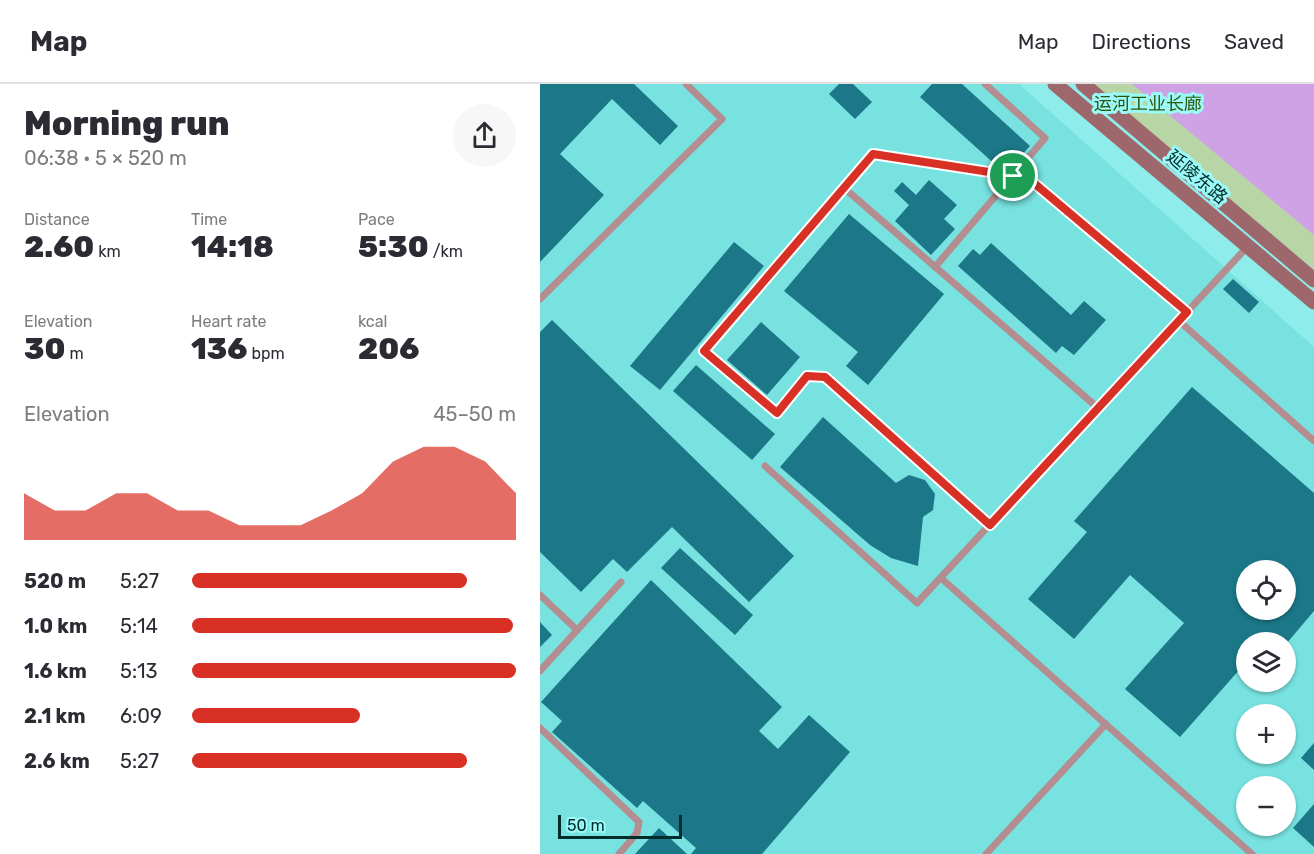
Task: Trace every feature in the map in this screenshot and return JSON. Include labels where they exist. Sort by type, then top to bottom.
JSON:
[{"type":"main road","name":"延陵东路","points":[[1055,84],[1314,302]]},
{"type":"main road","name":"延陵东路","points":[[1083,84],[1314,280]]},
{"type":"lane","points":[[540,299],[722,119],[686,84]]},
{"type":"lane","points":[[935,267],[1046,138],[985,84]]},
{"type":"lane","points":[[990,525],[825,377],[807,376],[777,413],[704,351],[873,154],[1028,178],[1187,312]]},
{"type":"lane","points":[[843,187],[1098,408]]},
{"type":"lane","points":[[765,466],[917,603],[1249,245]]},
{"type":"lane","points":[[1179,321],[1314,441]]},
{"type":"lane","points":[[940,578],[1252,854]]},
{"type":"lane","points":[[540,671],[621,582]]},
{"type":"lane","points":[[540,595],[577,630]]},
{"type":"lane","points":[[986,854],[1106,724]]},
{"type":"lane","points":[[540,728],[639,822],[637,833],[619,854]]},
{"type":"shaded area","points":[[540,84],[1019,84],[1314,347],[1314,854],[540,854]]},
{"type":"shaded area","points":[[1132,84],[1314,84],[1314,235]]},
{"type":"green space","name":"运河工业长廊","points":[[1093,84],[1155,84],[1314,224],[1314,270]]},
{"type":"building","points":[[540,84],[634,84],[678,126],[660,145],[612,99],[560,154],[604,195],[540,262]]},
{"type":"building","points":[[839,84],[853,84],[872,102],[855,119],[829,94]]},
{"type":"building","points":[[932,84],[962,84],[1030,146],[1010,168],[998,167],[920,97]]},
{"type":"building","points":[[929,180],[957,205],[944,219],[955,229],[931,255],[895,221],[909,205],[894,191],[902,182],[916,195]]},
{"type":"building","points":[[849,214],[944,294],[868,385],[846,366],[858,352],[784,291]]},
{"type":"building","points":[[734,242],[764,266],[660,390],[630,366]]},
{"type":"building","points":[[991,243],[1071,315],[1084,301],[1106,320],[1074,355],[1062,346],[1056,353],[958,266],[973,249],[980,255]]},
{"type":"building","points":[[1233,279],[1259,302],[1249,313],[1223,289]]},
{"type":"building","points":[[552,320],[794,556],[749,602],[672,527],[627,572],[613,559],[581,592],[540,552],[540,332]]},
{"type":"building","points":[[761,322],[800,357],[767,395],[727,360]]},
{"type":"building","points":[[696,365],[775,434],[752,460],[673,391]]},
{"type":"building","points":[[1192,387],[1314,493],[1314,611],[1296,632],[1236,632],[1236,674],[1180,737],[1125,689],[1184,623],[1130,575],[1074,639],[1028,599],[1087,532],[1074,521]]},
{"type":"building","points":[[823,417],[896,483],[909,475],[925,480],[935,494],[933,510],[923,517],[918,566],[891,558],[870,545],[780,467]]},
{"type":"building","points":[[680,548],[753,615],[735,635],[661,568]]},
{"type":"building","points":[[651,580],[782,707],[759,731],[778,749],[809,715],[850,752],[762,854],[691,854],[696,848],[643,801],[637,808],[552,732],[562,721],[541,702]]},
{"type":"building","points":[[540,622],[552,635],[540,647]]},
{"type":"building","points":[[1314,743],[1314,770],[1301,758]]},
{"type":"building","points":[[1314,804],[1314,847],[1296,831],[1296,825]]},
{"type":"building","points":[[659,828],[687,854],[635,854]]},
{"type":"route","points":[[873,154],[1013,176],[1028,178],[1187,312],[990,525],[825,377],[807,376],[777,413],[704,351],[873,154]]}]
